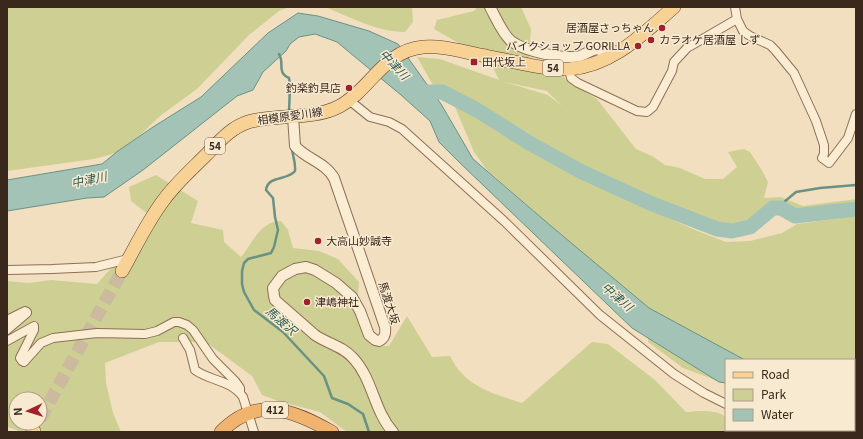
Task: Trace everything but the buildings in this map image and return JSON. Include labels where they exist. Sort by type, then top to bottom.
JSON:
[{"type":"highway","name":"412","points":[[220,432],[231,423],[248,414],[269,410],[281,410],[292,413],[314,422],[332,432]]},
{"type":"main road","name":"54","points":[[353,96],[391,60],[400,54],[416,48],[445,48],[544,67],[569,69],[587,66],[606,59],[641,35],[674,7]]},
{"type":"main road","name":"相模原愛川線","points":[[125,265],[162,202],[224,136],[234,128],[248,122],[312,115],[338,107],[353,96]]},
{"type":"street","points":[[490,7],[508,38],[512,42],[522,47],[553,56],[570,57],[580,56],[597,49],[604,52],[606,59]]},
{"type":"street","points":[[736,7],[738,19],[743,31],[750,36],[770,45],[794,72],[816,121],[824,145],[824,154],[822,158],[829,163],[848,138],[856,114]]},
{"type":"street","points":[[569,69],[571,78],[578,83],[637,111],[647,112],[653,107],[672,71],[674,62],[687,48],[738,19]]},
{"type":"street","points":[[353,96],[370,116],[389,122],[402,129],[504,220],[600,315],[674,374],[704,393],[725,404]]},
{"type":"street","name":"馬渡大坂","points":[[293,116],[295,146],[301,152],[325,166],[334,178],[385,327],[385,336],[379,341],[372,338],[369,335],[360,311],[352,297],[336,283],[310,267],[299,267],[282,276],[273,288],[274,296],[280,304],[315,335],[346,351],[355,360],[368,383],[382,417],[393,432]]},
{"type":"street","points":[[7,270],[125,265]]},
{"type":"street","points":[[7,320],[25,311],[27,312],[27,314],[7,330]]},
{"type":"street","points":[[7,341],[34,326],[34,330],[20,358],[24,362],[41,343],[47,340],[97,333],[145,334],[157,331],[174,322],[179,322],[187,325],[193,330],[212,359],[235,381],[240,388],[240,392],[254,432]]},
{"type":"street","points":[[183,338],[190,350],[195,370],[207,377],[230,385],[240,392]]},
{"type":"green space","points":[[7,7],[289,7],[279,11],[249,35],[197,89],[160,116],[139,136],[116,153],[94,159],[7,171]]},
{"type":"green space","points":[[325,7],[412,7],[413,22],[405,32],[384,30]]},
{"type":"green space","points":[[477,7],[521,7],[531,29],[529,56],[539,71],[563,75],[566,80],[597,99],[636,149],[652,156],[665,165],[680,168],[705,179],[723,179],[737,167],[728,152],[744,149],[750,152],[768,182],[764,198],[781,197],[803,206],[856,199],[856,206],[804,211],[793,208],[780,201],[763,209],[739,226],[700,221],[594,174],[545,148],[484,110],[433,85],[417,57],[440,59],[499,80],[485,51],[462,45],[434,29],[437,20],[474,11]],"holes":[[[505,82],[547,91],[562,106],[548,95]]]},
{"type":"green space","points":[[455,107],[480,116],[540,157],[580,178],[695,230],[726,242],[750,241],[782,233],[797,224],[856,216],[856,387],[855,359],[735,359],[672,324],[633,297],[487,170],[474,152]]},
{"type":"green space","points":[[156,175],[198,201],[191,223],[223,230],[224,242],[241,257],[262,229],[274,222],[281,221],[288,230],[293,248],[319,251],[338,259],[359,282],[357,309],[362,327],[371,345],[389,346],[407,316],[432,357],[450,356],[456,367],[471,382],[500,396],[522,403],[592,342],[608,344],[655,380],[686,412],[701,411],[722,414],[725,416],[725,431],[798,432],[347,432],[320,412],[278,401],[262,395],[252,376],[206,342],[159,342],[105,363],[106,383],[113,413],[121,432],[17,432],[48,431],[48,391],[8,391],[7,427],[7,281],[29,283],[51,280],[97,284],[112,267],[135,260],[149,215],[131,201],[129,187]]},
{"type":"green space","points":[[648,335],[725,377],[725,384],[683,368],[648,342]]},
{"type":"water","name":"中津川","points":[[298,13],[318,16],[369,31],[398,44],[441,104],[473,159],[649,308],[743,359],[725,359],[725,383],[719,382],[632,328],[439,142],[430,121],[337,42],[315,34],[299,37],[290,44],[286,51],[263,72],[253,90],[237,96],[143,170],[104,197],[87,198],[7,211],[7,180],[102,164],[153,127],[201,97],[268,33]]},
{"type":"waterway","name":"馬渡沢","points":[[279,54],[281,57],[283,73],[289,78],[289,112]]},
{"type":"waterway","points":[[420,92],[442,92],[477,110],[531,144],[582,172],[650,203],[717,229],[732,231],[750,227],[773,208],[781,208],[795,216],[856,209]]},
{"type":"waterway","name":"馬渡沢","points":[[292,147],[295,171],[292,174],[270,182],[267,185],[266,190],[273,198],[278,230],[274,247],[271,253],[248,259],[244,263],[242,271],[242,284],[244,292],[254,310],[283,332],[324,376],[332,398],[348,404],[363,414],[369,432]]},
{"type":"waterway","points":[[777,208],[796,192],[856,185]]},
{"type":"tunnel","points":[[48,405],[122,271]]},
{"type":"place","name":"居酒屋さっちゃん","points":[[662,28]]},
{"type":"place","name":"カラオケ居酒屋 しず","points":[[651,40]]},
{"type":"place","name":"バイクショップ GORILLA","points":[[638,46]]},
{"type":"place","name":"田代坂上","points":[[474,62]]},
{"type":"place","name":"釣楽釣具店","points":[[349,88]]},
{"type":"place","name":"大高山妙誠寺","points":[[318,241]]},
{"type":"place","name":"津嶋神社","points":[[307,302]]}]
